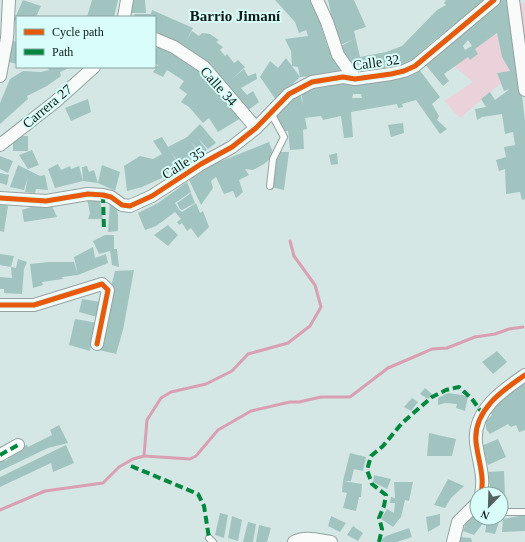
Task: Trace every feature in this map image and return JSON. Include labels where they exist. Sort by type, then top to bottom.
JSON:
[{"type":"street","points":[[0,76],[3,39],[9,0]]},
{"type":"street","points":[[124,16],[127,0]]},
{"type":"street","points":[[317,0],[327,22],[338,55],[355,79]]},
{"type":"street","name":"Calle 32","points":[[256,128],[290,94],[312,82],[343,77],[355,79],[404,71],[414,66],[494,0]]},
{"type":"street","points":[[513,0],[525,90]]},
{"type":"street","name":"Calle 34","points":[[156,39],[174,47],[204,67],[256,128]]},
{"type":"street","name":"Carrera 27","points":[[0,145],[55,102],[93,68]]},
{"type":"street","name":"Calle 35","points":[[0,198],[46,201],[88,194],[107,196],[125,206],[130,206],[152,196],[201,164],[232,147],[256,128]]},
{"type":"street","points":[[0,305],[34,305],[102,284],[108,290],[97,344]]},
{"type":"street","points":[[483,486],[476,441],[477,428],[489,404],[499,393],[525,375]]},
{"type":"street","points":[[0,455],[18,445]]},
{"type":"street","points":[[452,542],[458,522],[469,509]]},
{"type":"street","points":[[294,542],[298,540],[321,540],[331,542]]},
{"type":"lane","points":[[270,186],[273,159],[284,137],[271,112]]},
{"type":"lane","points":[[509,512],[525,512]]},
{"type":"shaded area","points":[[520,3],[525,3],[525,46]]},
{"type":"shaded area","points":[[497,33],[502,57],[510,71],[497,73],[501,83],[460,118],[444,101],[473,82],[454,66],[468,57],[470,60],[478,54],[475,49]]},
{"type":"building","points":[[23,0],[41,6],[36,16],[16,16],[16,21],[14,20]]},
{"type":"building","points":[[92,0],[118,0],[114,16],[87,16]]},
{"type":"building","points":[[131,0],[145,0],[146,13],[131,13]]},
{"type":"building","points":[[275,0],[313,0],[327,45],[342,74],[300,77],[298,67],[292,66],[291,51],[285,39],[308,36],[306,30],[299,33],[295,22]]},
{"type":"building","points":[[328,0],[354,0],[366,27],[354,31],[360,57],[386,52],[402,46],[437,10],[446,5],[444,3],[446,0],[486,0],[431,43],[403,69],[376,70],[361,68],[361,64],[351,66],[339,47],[354,39],[338,46]]},
{"type":"building","points":[[496,0],[506,0],[508,12],[514,26],[525,121],[525,199],[522,200],[520,192],[506,194],[505,169],[499,171],[496,160],[506,157],[504,147],[515,145],[513,132],[505,134],[502,114],[482,117],[477,120],[475,109],[486,107],[481,99],[490,92],[495,100],[510,89],[504,91],[497,73],[510,71],[502,57],[497,33],[475,49],[478,54],[470,60],[468,57],[444,74],[449,81],[443,86],[424,63]],"holes":[[[468,40],[472,46],[465,50],[463,46]]]},
{"type":"building","points":[[152,10],[193,28],[186,41],[192,31],[199,36],[202,33],[210,34],[219,40],[216,42],[223,47],[220,50],[225,56],[227,54],[234,63],[238,60],[245,67],[231,80],[244,69],[248,76],[256,73],[257,79],[241,88],[247,95],[253,91],[259,102],[246,112],[207,61],[156,32],[156,16],[134,16],[135,14],[151,14]]},
{"type":"building","points":[[13,41],[16,42],[16,64],[9,62]]},
{"type":"building","points":[[159,43],[206,74],[241,118],[218,132],[209,118],[203,123],[189,107],[181,102],[187,94],[179,88],[184,81],[167,70],[163,77],[153,72],[158,65],[156,64],[156,49]]},
{"type":"building","points":[[286,58],[300,77],[276,100],[260,77],[270,61],[278,68]]},
{"type":"building","points":[[48,68],[69,68],[60,72],[61,76],[47,86],[27,96],[28,99],[0,124],[0,103],[10,79],[23,71],[41,72],[49,70]]},
{"type":"building","points":[[418,68],[440,97],[432,104],[439,116],[437,120],[447,129],[440,134],[416,100],[402,104],[403,107],[398,108],[397,104],[351,112],[353,137],[344,138],[341,116],[323,120],[321,116],[305,118],[307,129],[303,130],[304,149],[290,150],[288,131],[285,131],[274,114],[300,92],[303,106],[301,89]],"holes":[[[353,94],[361,94],[362,98],[352,98]]]},
{"type":"building","points":[[88,99],[91,112],[71,121],[65,108]]},
{"type":"building","points":[[403,123],[404,133],[391,137],[388,125]]},
{"type":"building","points":[[200,124],[216,143],[208,149],[197,137],[207,150],[201,154],[191,142],[199,154],[192,159],[187,153],[192,160],[181,166],[171,152],[181,168],[171,170],[162,178],[142,187],[127,191],[124,166],[140,156],[153,159],[162,154],[153,141],[162,137],[168,147],[187,137]]},
{"type":"building","points":[[13,136],[28,136],[28,151],[13,151]]},
{"type":"building","points":[[269,142],[274,155],[264,164],[253,170],[245,169],[249,175],[239,180],[243,192],[236,198],[233,191],[224,194],[216,177],[211,181],[213,188],[201,205],[189,180],[209,166]]},
{"type":"building","points":[[32,150],[39,165],[28,169],[19,155]]},
{"type":"building","points":[[278,152],[289,152],[284,190],[271,187]]},
{"type":"building","points":[[337,153],[338,164],[331,165],[329,155]]},
{"type":"building","points":[[0,156],[13,161],[8,173],[0,169]]},
{"type":"building","points":[[58,164],[61,170],[70,166],[71,169],[79,166],[83,181],[55,188],[48,169]]},
{"type":"building","points":[[18,165],[40,176],[45,175],[48,190],[36,189],[35,193],[25,192],[28,177],[24,190],[10,187]]},
{"type":"building","points":[[102,165],[120,172],[115,191],[98,183]]},
{"type":"building","points":[[87,166],[89,172],[94,170],[98,183],[83,181],[82,167]]},
{"type":"building","points":[[0,173],[9,175],[7,185],[0,183]]},
{"type":"building","points":[[187,182],[191,192],[175,203],[179,209],[176,207],[182,212],[196,203],[200,213],[203,211],[209,227],[198,238],[191,228],[187,231],[182,223],[179,225],[177,222],[181,219],[175,212],[156,226],[145,230],[138,213],[158,203]]},
{"type":"building","points":[[191,193],[195,203],[182,210],[180,209],[177,203]]},
{"type":"building","points":[[87,199],[100,200],[103,219],[88,219],[90,213]]},
{"type":"building","points":[[110,201],[116,206],[118,215],[118,231],[108,232]]},
{"type":"building","points":[[0,204],[8,206],[4,232],[0,231]]},
{"type":"building","points":[[37,205],[52,206],[57,217],[24,222],[22,210]]},
{"type":"building","points":[[168,225],[178,235],[168,246],[154,235]]},
{"type":"building","points":[[105,235],[114,235],[114,249],[117,249],[119,267],[112,265],[110,251],[99,254],[93,241]]},
{"type":"building","points":[[93,247],[95,258],[106,254],[108,263],[78,275],[74,257]]},
{"type":"building","points":[[0,254],[14,256],[11,267],[0,265]]},
{"type":"building","points":[[18,259],[27,262],[24,269],[22,294],[4,293],[4,289],[0,289],[0,277],[12,278],[11,267],[16,268]]},
{"type":"building","points":[[74,262],[78,275],[42,282],[43,285],[33,288],[30,264]]},
{"type":"building","points":[[134,270],[123,330],[116,354],[99,350],[109,313],[112,283],[115,271]]},
{"type":"building","points":[[82,299],[101,302],[97,317],[79,312]]},
{"type":"building","points":[[75,319],[98,323],[92,336],[90,351],[69,345]]},
{"type":"building","points":[[497,351],[507,362],[493,374],[482,362]]},
{"type":"building","points":[[525,379],[525,430],[519,432],[516,425],[511,427],[508,424],[490,434],[486,429],[486,421],[492,415],[489,411]]},
{"type":"building","points":[[425,388],[432,394],[428,399],[420,394]]},
{"type":"building","points":[[448,393],[468,396],[465,411],[456,408],[457,404],[445,403],[438,405],[438,398]]},
{"type":"building","points":[[412,398],[418,402],[411,411],[404,407]]},
{"type":"building","points":[[59,425],[68,443],[48,448],[0,471],[0,462],[7,460],[13,454],[20,451],[19,448],[27,445],[28,447],[52,435],[50,430]]},
{"type":"building","points":[[429,433],[456,439],[452,456],[427,456]]},
{"type":"building","points":[[498,439],[506,457],[488,465],[481,446]]},
{"type":"building","points":[[66,445],[74,463],[53,472],[51,463],[0,487],[0,477]]},
{"type":"building","points":[[350,453],[366,457],[363,471],[354,469],[351,481],[343,481]]},
{"type":"building","points":[[504,471],[505,486],[490,486],[488,472]]},
{"type":"building","points":[[374,475],[391,479],[387,489],[373,482]]},
{"type":"building","points":[[448,479],[464,486],[451,498],[445,508],[434,505]]},
{"type":"building","points":[[343,481],[362,484],[361,497],[359,497],[356,511],[343,508],[347,493],[342,492]]},
{"type":"building","points":[[394,482],[413,482],[409,501],[405,500],[401,517],[393,527],[381,519],[387,509],[394,513],[395,503],[390,503],[391,497],[395,498]]},
{"type":"building","points":[[220,513],[228,515],[224,538],[215,535]]},
{"type":"building","points":[[440,514],[440,525],[428,532],[426,517]]},
{"type":"building","points":[[469,515],[469,526],[481,526],[474,535],[463,531]]},
{"type":"building","points":[[525,515],[525,531],[502,532],[502,526],[509,526],[509,518]]},
{"type":"building","points":[[232,516],[242,520],[238,541],[228,538]]},
{"type":"building","points":[[331,516],[346,523],[340,532],[328,526]]},
{"type":"building","points":[[248,522],[256,524],[253,542],[243,542]]},
{"type":"building","points":[[259,525],[271,528],[267,542],[256,542]]},
{"type":"building","points":[[353,526],[363,533],[358,541],[347,535]]},
{"type":"building","points":[[486,526],[498,526],[495,534],[485,532]]},
{"type":"building","points":[[409,528],[412,537],[397,542],[382,542],[382,539],[386,536]]},
{"type":"building","points":[[460,537],[471,538],[472,542],[460,542]]},
{"type":"waterway","points":[[144,456],[147,420],[161,398],[171,392],[206,384],[232,371],[248,354],[288,343],[310,326],[321,307],[315,285],[294,256],[290,241]]},
{"type":"waterway","points":[[0,510],[45,491],[103,483],[119,467],[133,459],[144,456],[190,459],[196,456],[218,430],[251,411],[321,397],[350,397],[388,368],[432,349],[447,348],[475,337],[523,327]]},
{"type":"marked path","points":[[103,195],[104,231]]},
{"type":"marked path","points":[[379,542],[382,529],[379,518],[384,506],[386,495],[372,484],[367,470],[371,456],[383,446],[402,423],[432,397],[446,390],[459,387],[472,399],[483,414]]},
{"type":"marked path","points":[[0,455],[18,445]]},
{"type":"marked path","points":[[131,466],[198,494],[204,506],[209,538]]},
{"type":"cycle path","points":[[0,198],[46,201],[88,194],[111,197],[122,205],[130,206],[152,196],[201,164],[232,147],[256,128],[289,94],[312,82],[343,77],[355,79],[391,74],[404,71],[415,66],[494,0]]},
{"type":"cycle path","points":[[0,305],[34,305],[102,284],[108,290],[97,344]]},
{"type":"cycle path","points":[[482,486],[482,474],[476,442],[476,431],[479,420],[484,411],[499,394],[525,375]]},
{"type":"district","name":"Barrio Jimaní","points":[[235,16]]}]
